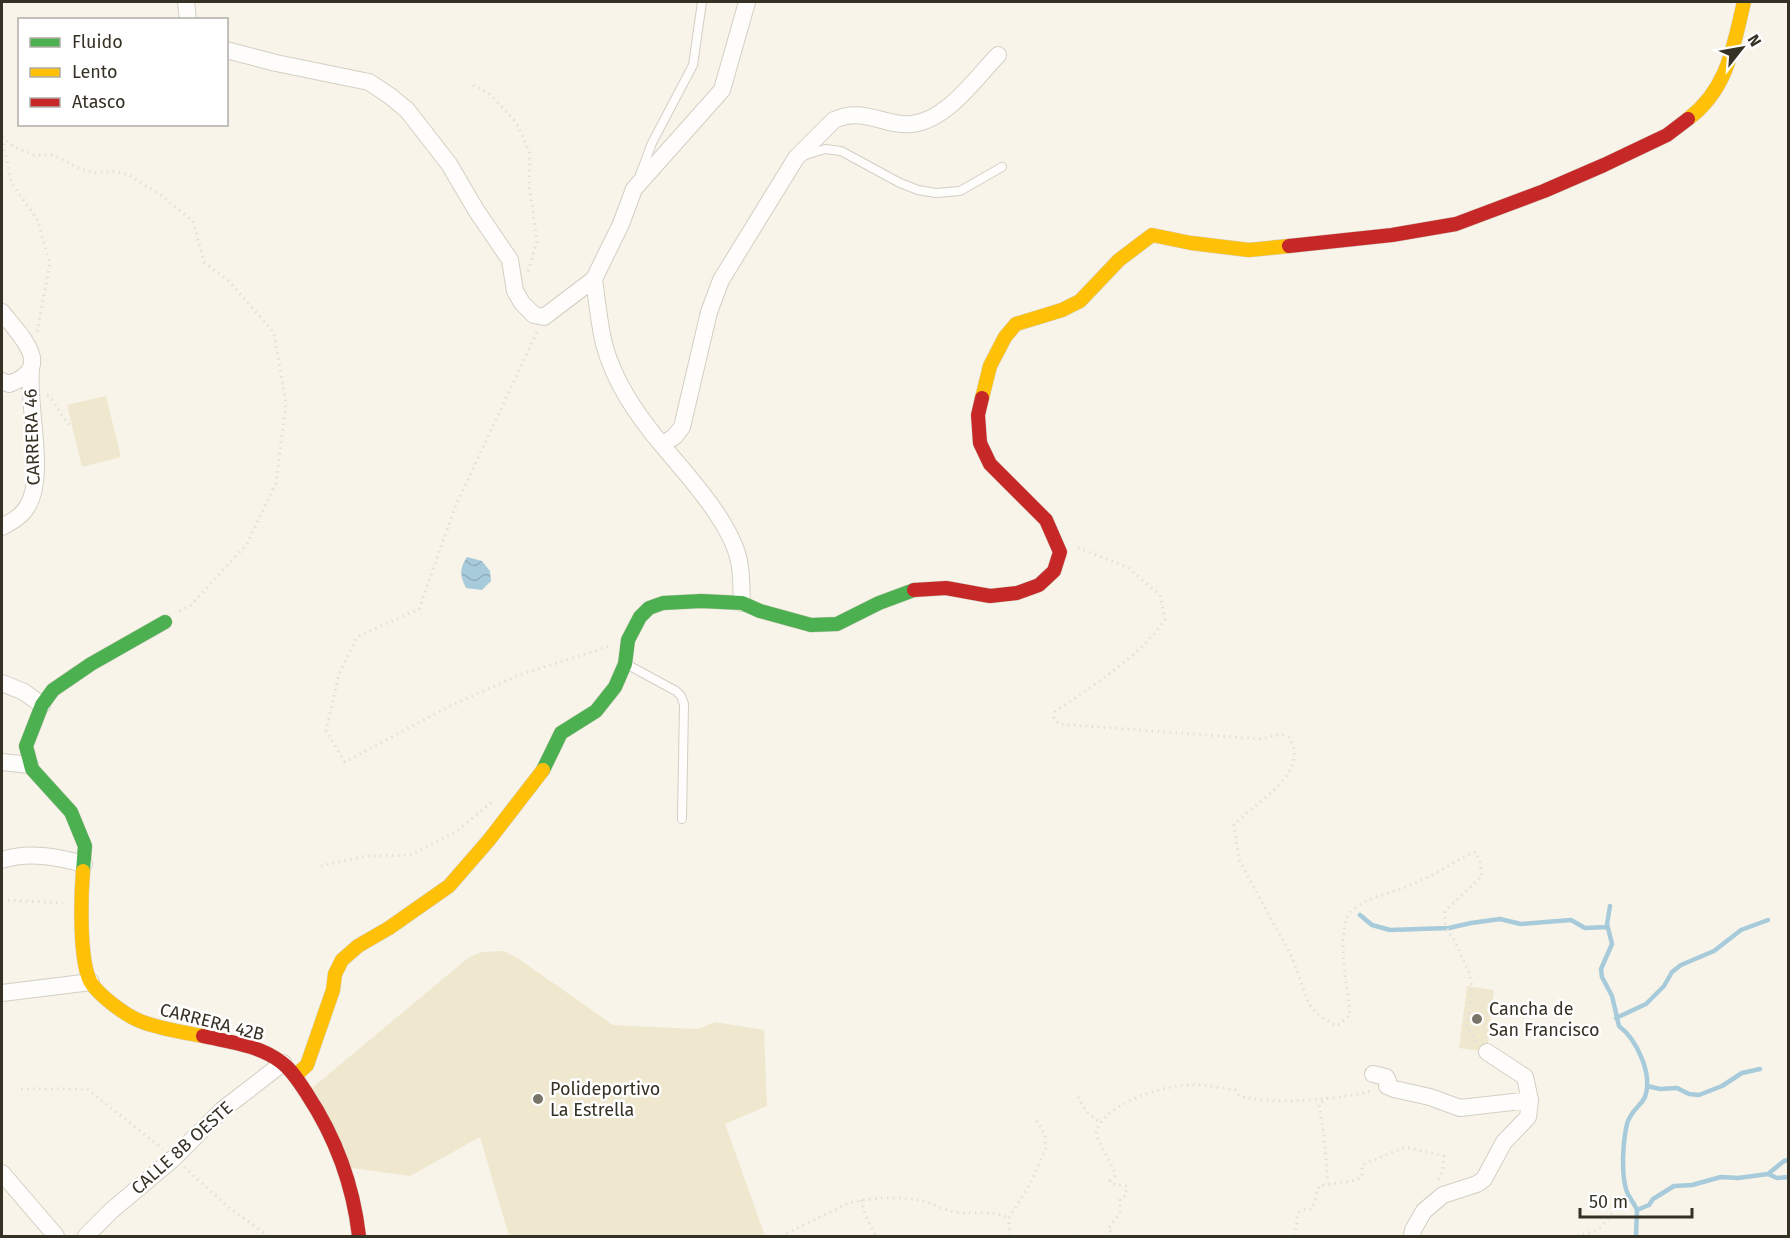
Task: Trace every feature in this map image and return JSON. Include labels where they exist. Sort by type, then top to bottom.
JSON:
[{"type":"street","points":[[186,2],[188,18]]},
{"type":"street","points":[[228,51],[369,82],[407,110],[449,164],[476,210],[510,260],[515,291],[522,303],[534,315],[544,317],[594,279],[621,224],[634,189],[722,90],[747,2]]},
{"type":"street","points":[[295,1077],[307,1065],[333,990],[335,975],[342,960],[358,946],[389,928],[449,886],[489,840],[542,772],[561,733],[596,711],[615,687],[625,664],[628,640],[640,617],[649,608],[663,603],[701,601],[742,603],[760,611],[811,625],[837,624],[879,603],[923,589],[946,588],[990,596],[1017,593],[1039,585],[1054,571],[1060,552],[1046,520],[990,464],[980,443],[978,416],[990,366],[1005,337],[1016,324],[1062,310],[1080,301],[1119,260],[1152,234],[1191,243],[1249,250],[1392,235],[1456,224],[1604,165],[1666,135],[1700,110],[1718,88],[1730,60],[1744,2]]},
{"type":"street","points":[[663,445],[682,427],[709,312],[721,280],[796,158],[827,126],[841,117],[858,115],[910,124],[928,120],[947,108],[998,55]]},
{"type":"street","points":[[594,279],[605,345],[621,387],[640,419],[721,520],[740,561],[742,603]]},
{"type":"street","points":[[2,312],[25,341],[31,370],[22,379],[9,384],[2,381]]},
{"type":"street","name":"CARRERA 46","points":[[2,527],[19,517],[34,494],[36,460],[31,370]]},
{"type":"street","points":[[2,993],[91,982],[86,968],[80,904],[85,846],[70,812],[30,765],[26,746],[42,705],[53,690],[91,664],[165,622]]},
{"type":"street","points":[[2,683],[24,692],[42,705]]},
{"type":"street","points":[[2,762],[30,765]]},
{"type":"street","points":[[2,860],[30,855],[84,864]]},
{"type":"street","name":"CARRERA 42B","points":[[91,982],[118,1009],[139,1021],[160,1028],[245,1045],[283,1063],[324,1120],[345,1167],[359,1236]]},
{"type":"street","points":[[1412,1236],[1424,1211],[1443,1196],[1477,1184],[1484,1179],[1504,1142],[1528,1117],[1530,1101],[1525,1077],[1487,1052]]},
{"type":"street","name":"CALLE 8B OESTE","points":[[86,1236],[112,1210],[174,1158],[222,1110],[283,1063]]},
{"type":"street","points":[[1373,1074],[1386,1077],[1387,1086],[1394,1089],[1430,1097],[1460,1108],[1530,1101]]},
{"type":"street","points":[[2,1173],[56,1236]]},
{"type":"lane","points":[[634,189],[652,143],[693,65],[702,2]]},
{"type":"lane","points":[[796,158],[825,149],[841,151],[900,183],[918,190],[936,193],[960,191],[1002,166]]},
{"type":"lane","points":[[625,664],[681,696],[684,704],[682,819]]},
{"type":"path","points":[[473,85],[491,95],[516,122],[530,154],[529,185],[537,241],[527,279]]},
{"type":"path","points":[[2,137],[12,184],[37,219],[50,264],[31,370],[52,399],[64,421],[73,428]]},
{"type":"path","points":[[2,137],[14,147],[34,155],[54,155],[78,168],[95,173],[112,171],[127,174],[162,196],[193,221],[204,262],[230,282],[274,333],[286,404],[276,483],[247,544],[191,605],[165,622]]},
{"type":"path","points":[[544,317],[456,505],[419,609],[357,637],[339,674],[326,731],[345,762],[448,707],[519,675],[628,640]]},
{"type":"path","points":[[1056,540],[1127,567],[1160,595],[1165,619],[1157,633],[1137,652],[1055,712],[1054,718],[1059,724],[1247,738],[1281,734],[1289,737],[1294,750],[1293,760],[1284,780],[1266,798],[1243,814],[1234,825],[1239,860],[1292,957],[1309,1004],[1319,1016],[1336,1026],[1350,1015],[1343,951],[1344,924],[1352,909],[1371,898],[1415,882],[1476,852],[1482,876],[1445,911],[1445,925],[1469,973],[1472,987],[1467,1026],[1480,1048],[1487,1052]]},
{"type":"path","points":[[321,866],[366,856],[411,855],[457,831],[502,794]]},
{"type":"path","points":[[2,900],[80,904]]},
{"type":"path","points":[[1115,1236],[1108,1229],[1120,1212],[1120,1199],[1125,1196],[1127,1186],[1113,1184],[1110,1181],[1115,1176],[1114,1170],[1104,1155],[1096,1134],[1100,1122],[1116,1108],[1148,1093],[1189,1085],[1235,1090],[1239,1096],[1244,1097],[1285,1099],[1330,1097],[1387,1086]]},
{"type":"path","points":[[21,1089],[87,1089],[174,1158],[227,1206],[268,1236]]},
{"type":"path","points":[[1078,1096],[1088,1114],[1100,1122]]},
{"type":"path","points":[[1328,1183],[1319,1104],[1330,1097]]},
{"type":"path","points":[[1009,1236],[1009,1218],[1030,1184],[1046,1148],[1045,1134],[1036,1120]]},
{"type":"path","points":[[1295,1236],[1298,1213],[1312,1209],[1319,1186],[1357,1180],[1362,1176],[1362,1166],[1405,1148],[1444,1156],[1443,1168],[1437,1185],[1438,1191],[1443,1196]]},
{"type":"path","points":[[781,1236],[849,1203],[861,1200],[894,1198],[923,1201],[954,1212],[985,1211],[1009,1218]]},
{"type":"path","points":[[1577,1236],[1598,1230],[1620,1204],[1622,1198]]},
{"type":"path","points":[[861,1200],[866,1217],[876,1236]]},
{"type":"shaded area","points":[[106,396],[121,457],[82,467],[67,405]]},
{"type":"shaded area","name":"Polideportivo La Estrella","points":[[504,951],[519,959],[613,1025],[698,1029],[715,1022],[764,1030],[767,1106],[725,1124],[765,1236],[509,1236],[480,1137],[410,1176],[345,1167],[306,1093],[468,958],[481,952]]},
{"type":"shaded area","name":"Cancha de San Francisco","points":[[1467,986],[1494,990],[1487,1052],[1459,1048]]},
{"type":"water","points":[[467,557],[482,561],[490,571],[491,581],[482,590],[466,588],[464,584],[462,569]]},
{"type":"waterway","points":[[1610,906],[1607,924],[1612,944],[1601,969],[1602,977],[1612,996],[1619,1026],[1632,1040],[1642,1058],[1647,1078],[1645,1097],[1627,1124],[1624,1148],[1624,1182],[1637,1210]]},
{"type":"waterway","points":[[1360,915],[1372,925],[1390,930],[1449,928],[1500,919],[1521,924],[1571,920],[1585,928],[1607,927]]},
{"type":"waterway","points":[[1616,1018],[1646,1004],[1664,986],[1672,972],[1681,965],[1714,951],[1741,930],[1768,920]]},
{"type":"waterway","points":[[1647,1086],[1660,1089],[1677,1088],[1689,1094],[1699,1095],[1722,1086],[1742,1073],[1760,1069]]},
{"type":"waterway","points":[[1768,1174],[1788,1160]]},
{"type":"waterway","points":[[1637,1210],[1649,1205],[1653,1199],[1674,1186],[1692,1185],[1721,1177],[1738,1178],[1768,1174],[1777,1178],[1788,1177]]},
{"type":"waterway","points":[[1636,1236],[1637,1210]]},
{"type":"traffic: fast","points":[[543,770],[561,733],[596,711],[615,687],[625,664],[628,640],[640,617],[649,608],[663,603],[701,601],[742,603],[760,611],[811,625],[837,624],[879,603],[914,590]]},
{"type":"traffic: fast","points":[[83,871],[85,846],[71,812],[32,769],[26,746],[42,705],[53,690],[91,664],[165,622]]},
{"type":"traffic: slow","points":[[1688,119],[1712,94],[1720,81],[1732,51],[1744,2]]},
{"type":"traffic: slow","points":[[982,398],[990,366],[1005,337],[1016,324],[1062,310],[1080,301],[1119,260],[1152,235],[1191,243],[1249,250],[1289,246]]},
{"type":"traffic: slow","points":[[295,1076],[307,1065],[333,990],[335,974],[342,960],[358,946],[389,928],[449,886],[489,840],[543,770]]},
{"type":"traffic: slow","points":[[83,871],[82,943],[86,971],[90,981],[112,1004],[140,1021],[203,1036]]},
{"type":"traffic: jam","points":[[1289,246],[1392,235],[1456,224],[1544,191],[1604,165],[1667,135],[1688,119]]},
{"type":"traffic: jam","points":[[914,590],[946,588],[990,596],[1017,593],[1039,585],[1054,571],[1060,552],[1046,520],[990,464],[980,443],[978,415],[982,398]]},
{"type":"traffic: jam","points":[[203,1036],[244,1045],[263,1052],[281,1062],[296,1077],[327,1127],[342,1162],[348,1180],[359,1236]]},
{"type":"place","name":"Cancha de San Francisco","points":[[1477,1019]]},
{"type":"place","name":"Polideportivo La Estrella","points":[[538,1099]]}]
